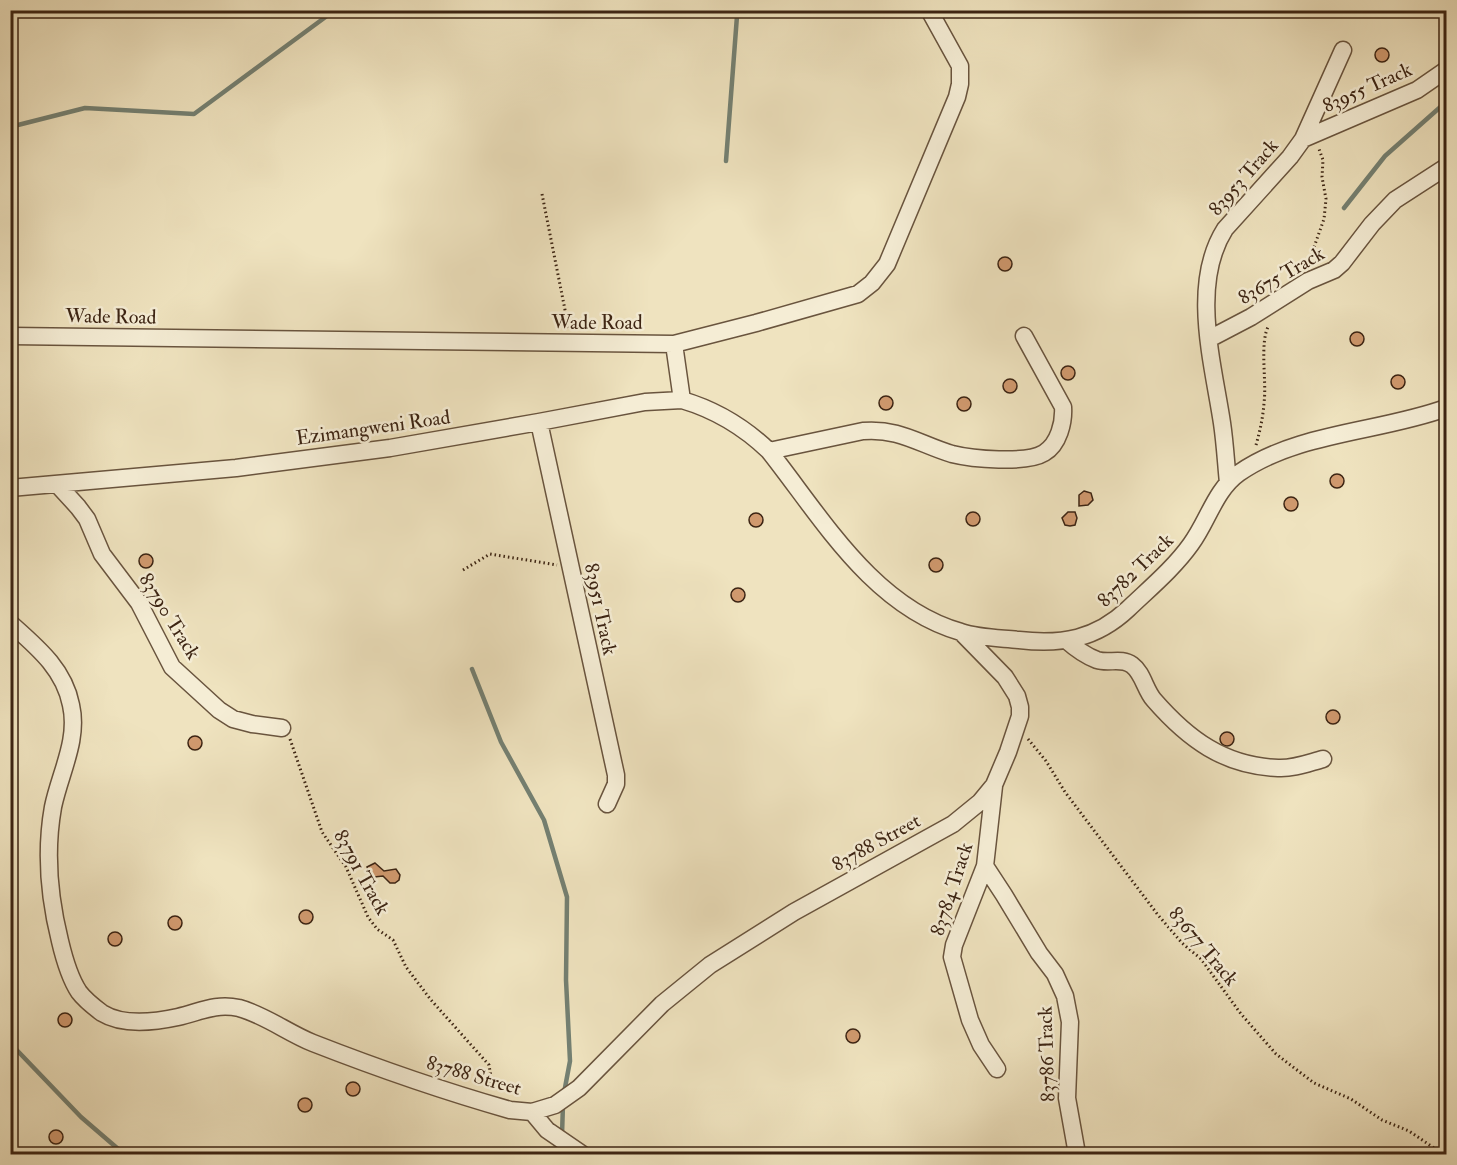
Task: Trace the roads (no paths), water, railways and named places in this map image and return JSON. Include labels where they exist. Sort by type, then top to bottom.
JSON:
[{"type":"street","name":"Wade Road","points":[[10,336],[674,344],[858,294],[872,284],[887,264],[951,112],[960,84],[960,66],[929,10]]},
{"type":"street","name":"83953 Track","points":[[1228,483],[1209,339],[1206,293],[1211,257],[1218,240],[1303,139],[1343,50]]},
{"type":"street","name":"83955 Track","points":[[1303,139],[1417,90],[1446,70]]},
{"type":"street","name":"83675 Track","points":[[1209,339],[1251,317],[1308,280],[1334,270],[1395,200],[1446,167]]},
{"type":"street","points":[[769,451],[875,430],[900,434],[952,454],[972,458],[1005,459],[1045,453],[1060,430],[1063,407],[1024,336]]},
{"type":"street","points":[[674,344],[682,400]]},
{"type":"street","name":"83782 Track","points":[[682,400],[716,412],[757,439],[769,451],[845,549],[867,573],[900,601],[923,616],[962,633],[1031,642],[1066,640],[1098,632],[1113,622],[1178,560],[1193,542],[1228,483],[1249,466],[1281,451],[1427,415],[1446,408]]},
{"type":"street","name":"Ezimangweni Road","points":[[10,488],[259,465],[390,448],[645,402],[682,400]]},
{"type":"street","name":"83951 Track","points":[[539,422],[616,775],[616,784],[607,804]]},
{"type":"street","name":"83790 Track","points":[[57,484],[87,519],[102,554],[139,603],[172,667],[219,710],[233,719],[282,728]]},
{"type":"street","name":"83788 Street","points":[[10,623],[52,663],[63,681],[72,707],[70,746],[54,803],[49,834],[49,882],[54,917],[72,981],[88,1002],[105,1015],[122,1020],[144,1022],[176,1018],[207,1008],[226,1006],[239,1009],[255,1014],[292,1035],[378,1069],[510,1110],[532,1112],[555,1105],[579,1088],[662,1004],[710,965],[794,912],[953,824],[981,802],[994,785],[1017,726],[1020,707],[1005,676],[962,633]]},
{"type":"street","points":[[1066,640],[1098,661],[1117,660],[1133,666],[1155,702],[1190,736],[1215,753],[1236,762],[1278,768],[1295,767],[1323,759]]},
{"type":"street","name":"83784 Track","points":[[994,785],[985,866],[954,945],[952,957],[970,1020],[981,1045],[997,1069]]},
{"type":"street","name":"83786 Track","points":[[985,866],[1039,953],[1055,974],[1065,996],[1070,1022],[1067,1098],[1077,1155]]},
{"type":"street","points":[[532,1112],[547,1130],[582,1155]]},
{"type":"waterway","points":[[10,127],[85,108],[194,114],[335,10]]},
{"type":"waterway","points":[[726,161],[736,10]]},
{"type":"waterway","points":[[1344,208],[1385,156],[1446,102]]},
{"type":"waterway","points":[[472,669],[501,742],[544,820],[567,897],[566,980],[570,1061],[564,1093]]},
{"type":"waterway","points":[[10,1043],[81,1117],[124,1154]]},
{"type":"waterway","points":[[562,1135],[563,1104]]}]
